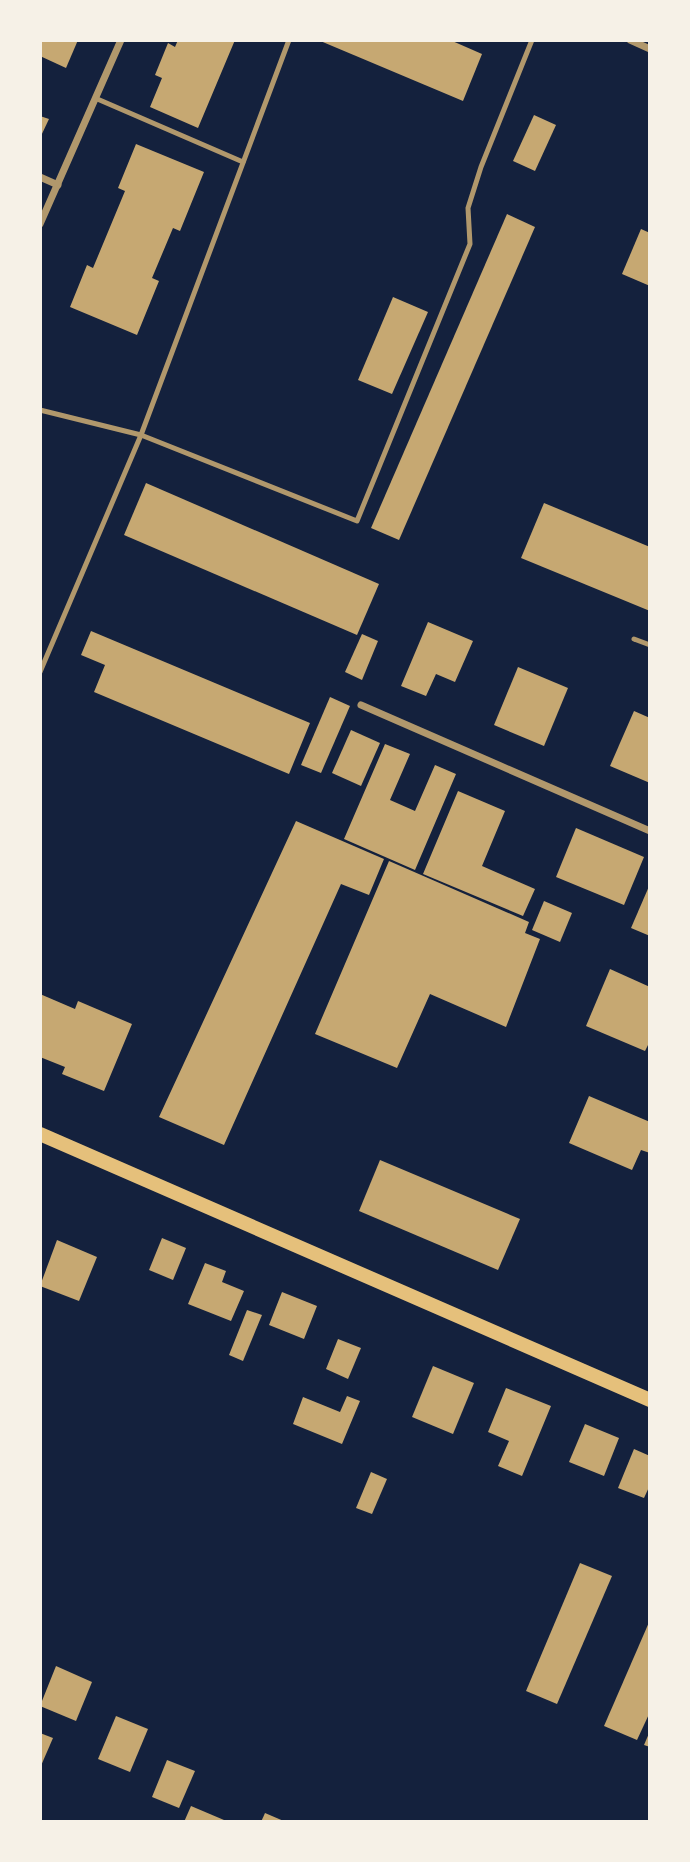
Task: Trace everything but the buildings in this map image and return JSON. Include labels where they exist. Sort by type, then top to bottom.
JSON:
[{"type":"main road","points":[[40,1134],[650,1400]]},
{"type":"street","points":[[40,224],[121,40]]},
{"type":"street","points":[[630,40],[650,49]]},
{"type":"street","points":[[40,177],[58,185]]},
{"type":"street","points":[[361,705],[650,831]]},
{"type":"lane","points":[[40,672],[141,435],[289,40]]},
{"type":"lane","points":[[40,410],[141,435],[357,521],[470,244],[468,208],[481,166],[532,40]]},
{"type":"lane","points":[[95,98],[243,162]]},
{"type":"lane","points":[[634,639],[650,645]]}]
